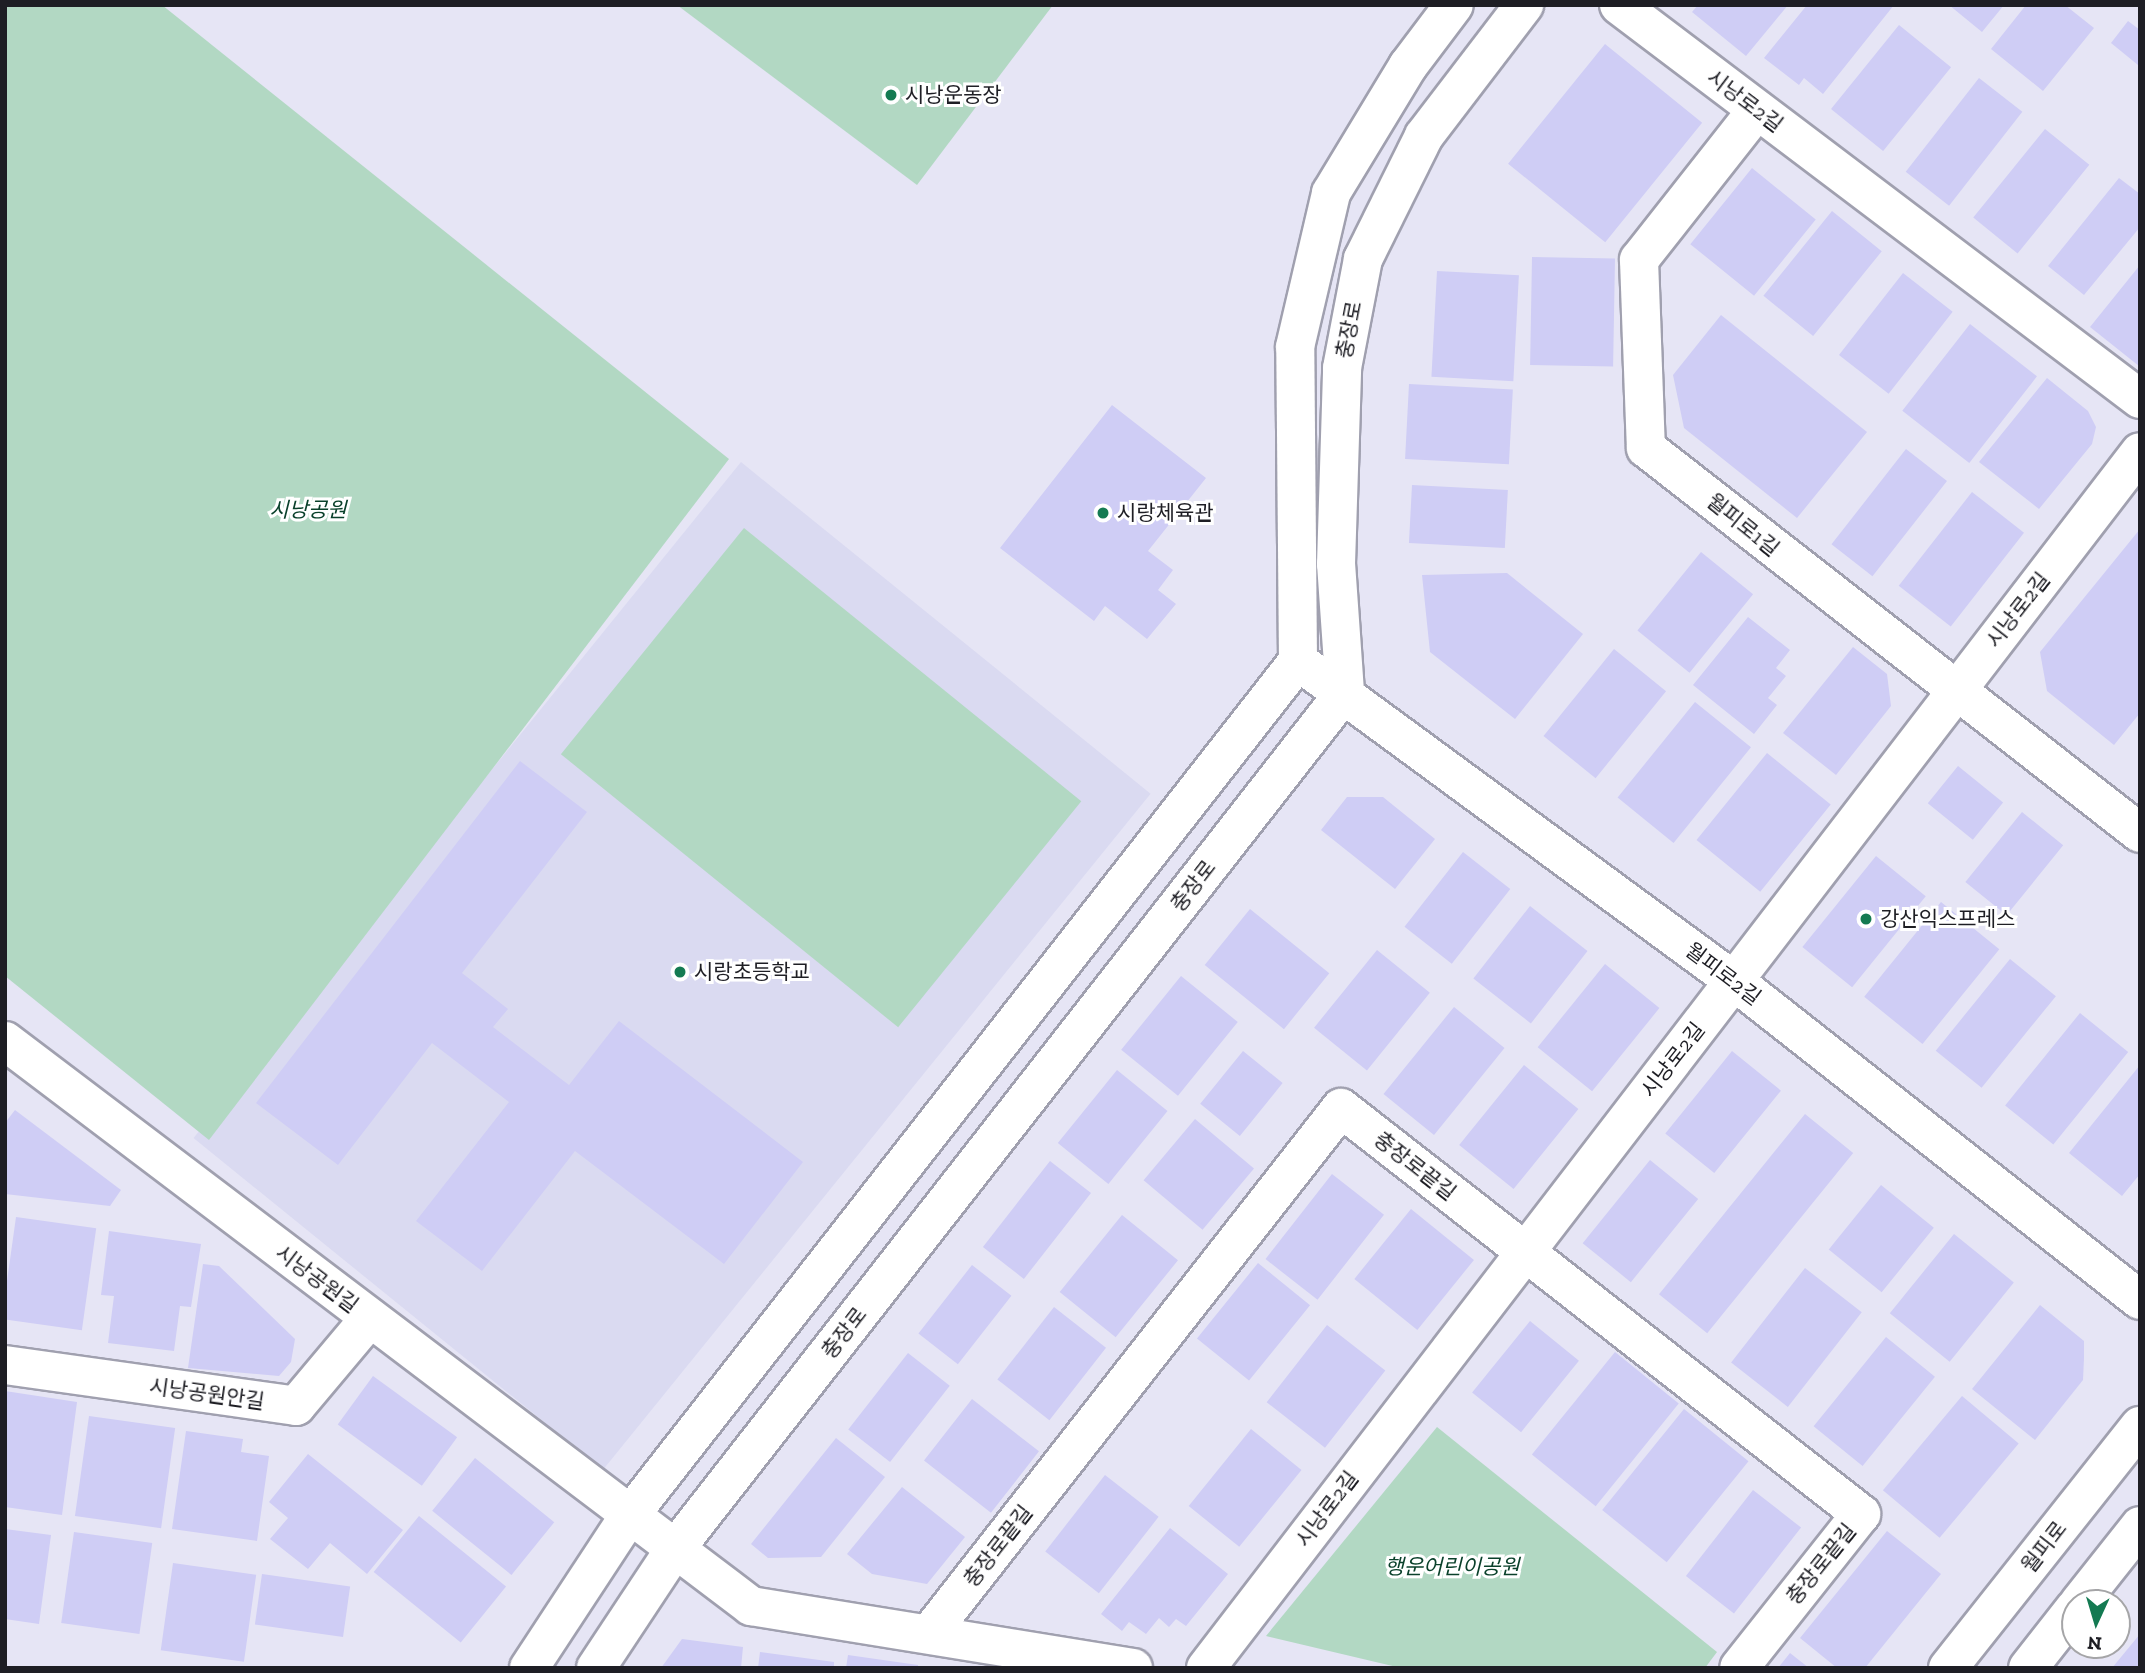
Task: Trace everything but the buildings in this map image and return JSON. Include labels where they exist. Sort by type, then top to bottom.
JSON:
[{"type":"street","points":[[528,1668],[627,1519],[1298,661],[1295,347],[1325,219],[1338,181],[1408,66],[1454,5]]},
{"type":"street","name":"충장로","points":[[596,1668],[672,1553],[1345,692],[1336,564],[1342,368],[1363,259],[1424,136],[1524,5]]},
{"type":"street","name":"시낭로2길","points":[[1619,5],[2140,399]]},
{"type":"street","name":"월피로1길","points":[[1757,110],[1639,260],[1646,448],[1954,693],[2140,833]]},
{"type":"street","name":"시낭로2길","points":[[1206,1668],[2140,452]]},
{"type":"street","name":"월피로2길","points":[[1298,661],[1345,692],[1734,981],[2140,1300]]},
{"type":"street","name":"시낭공원길","points":[[5,1041],[627,1519]]},
{"type":"street","name":"충장로끝길","points":[[929,1634],[1341,1108],[1861,1514],[1738,1668]]},
{"type":"street","name":"시낭공원안길","points":[[5,1365],[296,1406],[369,1319]]},
{"type":"street","name":"월피로","points":[[1948,1668],[2140,1426]]},
{"type":"street","points":[[627,1519],[751,1606],[1133,1668]]},
{"type":"street","points":[[2090,1589],[2140,1526]]},
{"type":"street","points":[[2028,1668],[2061,1626]]},
{"type":"shaded area","name":"시랑초등학교","points":[[741,462],[1151,794],[603,1470],[193,1138]]},
{"type":"green space","name":"시낭공원","points":[[5,5],[162,5],[729,459],[209,1140],[5,976]]},
{"type":"green space","name":"시낭운동장","points":[[677,5],[1053,5],[917,185]]},
{"type":"green space","points":[[744,528],[1081,801],[898,1027],[561,754]]},
{"type":"green space","name":"행운어린이공원","points":[[1437,1427],[1717,1652],[1705,1668],[1401,1668],[1266,1636]]},
{"type":"place","name":"시낭운동장","points":[[891,95]]},
{"type":"place","name":"시랑체육관","points":[[1103,513]]},
{"type":"place","name":"강산익스프레스","points":[[1866,919]]},
{"type":"place","name":"시랑초등학교","points":[[680,972]]}]
